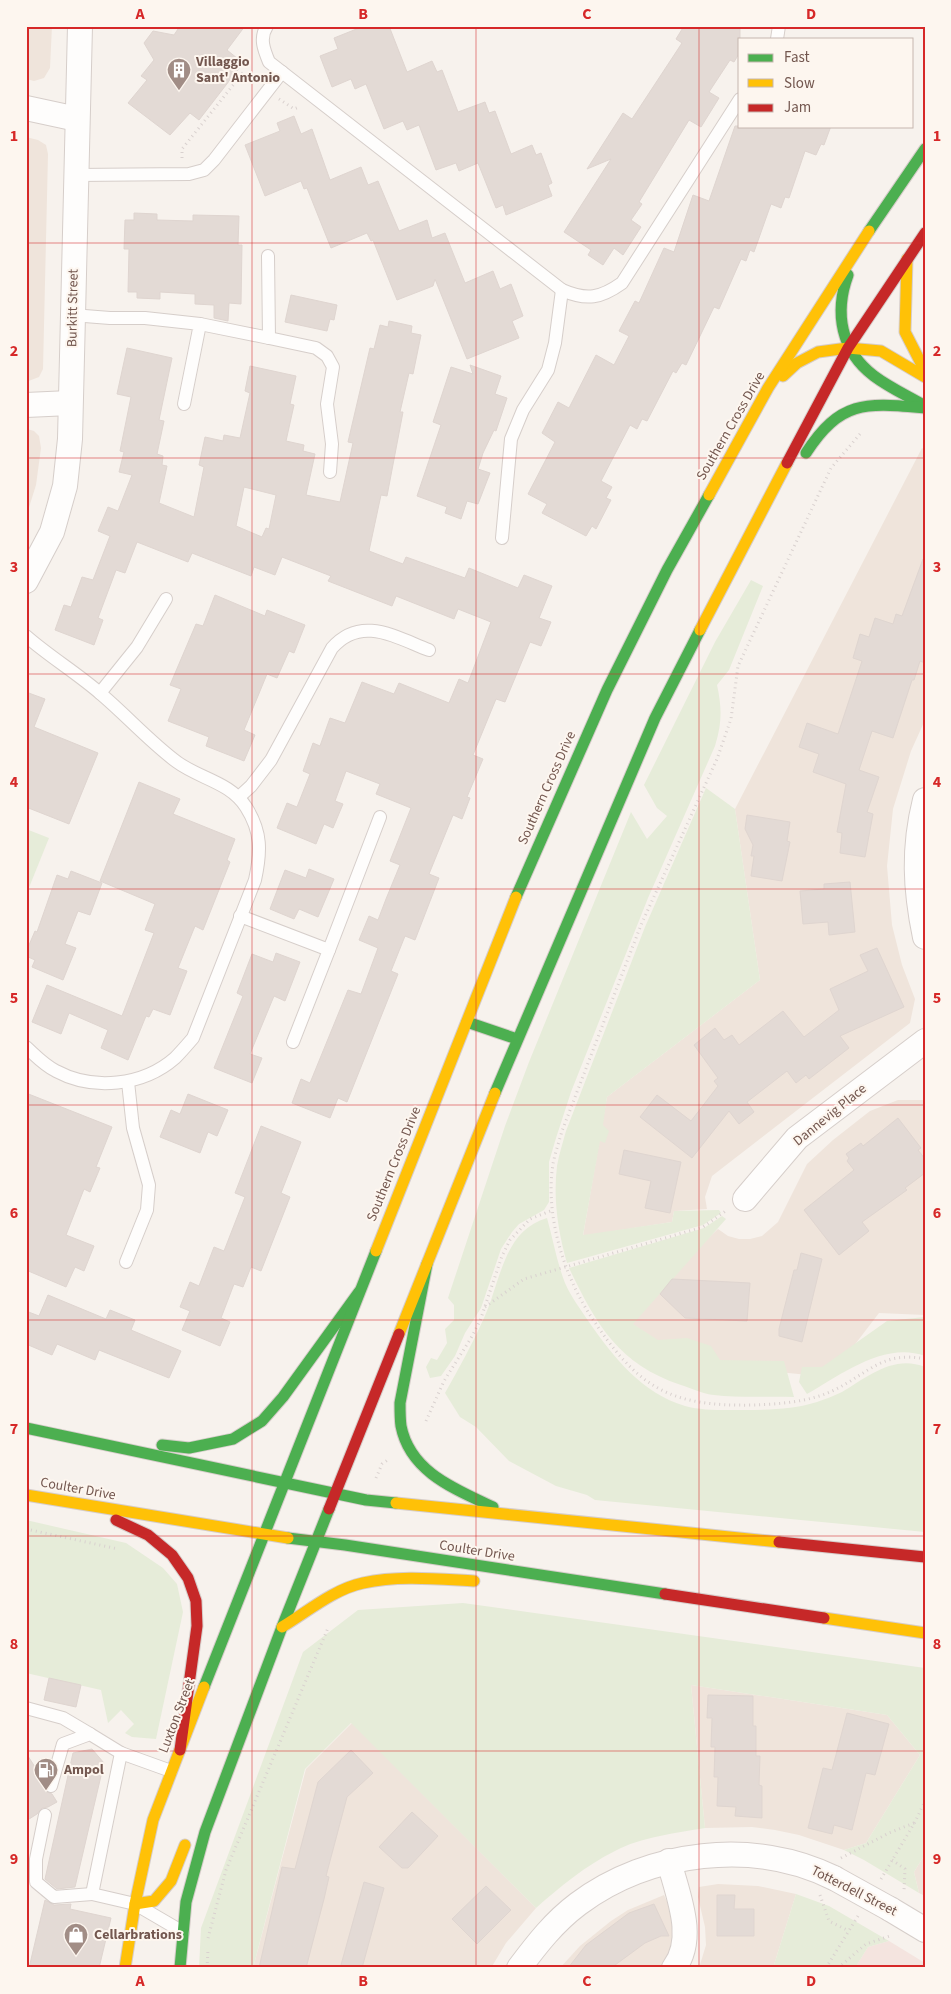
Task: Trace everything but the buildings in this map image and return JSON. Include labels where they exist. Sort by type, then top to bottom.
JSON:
[{"type":"main road","name":"Southern Cross Drive","points":[[284,1483],[525,875],[607,690],[667,570],[768,388],[866,235],[925,149]]},
{"type":"main road","points":[[180,1968],[186,1902],[205,1832],[282,1627],[517,1039],[655,718],[749,534],[848,348],[925,234]]},
{"type":"main road","points":[[866,235],[842,289],[840,317],[848,348],[869,372],[925,407]]},
{"type":"main road","points":[[907,259],[905,332],[925,371]]},
{"type":"main road","points":[[768,388],[797,364],[818,352],[848,348],[881,351],[925,377]]},
{"type":"main road","points":[[749,534],[780,496],[815,437],[838,418],[862,405],[925,407]]},
{"type":"main road","points":[[466,1022],[517,1039]]},
{"type":"main road","points":[[427,1264],[400,1403],[400,1422],[406,1444],[419,1464],[433,1478],[512,1516]]},
{"type":"main road","points":[[54,1435],[189,1448],[233,1439],[262,1421],[283,1397],[359,1292]]},
{"type":"main road","points":[[26,1428],[366,1500],[925,1556]]},
{"type":"main road","name":"Luxton Street","points":[[125,1968],[153,1820],[284,1483]]},
{"type":"main road","name":"Coulter Drive","points":[[26,1495],[263,1535],[714,1600],[925,1633]]},
{"type":"main road","points":[[88,1506],[148,1535],[172,1555],[188,1578],[196,1601],[197,1626],[180,1750]]},
{"type":"main road","points":[[282,1627],[335,1594],[362,1583],[415,1578],[470,1582],[538,1575]]},
{"type":"main road","points":[[208,1792],[232,1764]]},
{"type":"main road","points":[[136,1904],[154,1900],[171,1880],[188,1835]]},
{"type":"street","name":"Burkitt Street","points":[[26,582],[52,532],[65,486],[70,439],[80,26]]},
{"type":"street","points":[[26,108],[77,119]]},
{"type":"street","points":[[26,406],[70,403]]},
{"type":"street","points":[[925,800],[919,826],[916,875],[917,899],[925,937]]},
{"type":"street","name":"Dannevig Place","points":[[745,1199],[797,1138],[925,1041]]},
{"type":"street","name":"Totterdell Street","points":[[519,1968],[543,1935],[578,1904],[621,1878],[669,1861],[723,1854],[769,1858],[798,1863],[897,1902],[925,1930]]},
{"type":"street","points":[[669,1861],[686,1932],[684,1950],[674,1968]]},
{"type":"lane","points":[[268,26],[264,31],[262,47],[269,62],[562,290],[574,296],[594,297],[607,294],[622,283],[738,102]]},
{"type":"lane","points":[[76,175],[189,174],[204,170],[214,160],[282,72]]},
{"type":"lane","points":[[268,256],[269,338]]},
{"type":"lane","points":[[502,538],[511,439],[523,410],[548,370],[555,343],[562,290]]},
{"type":"lane","points":[[72,314],[110,318],[145,318],[200,324],[316,348],[327,356],[333,367],[327,404],[332,444],[330,472]]},
{"type":"lane","points":[[184,404],[200,324]]},
{"type":"lane","points":[[100,693],[137,648],[166,599]]},
{"type":"lane","points":[[239,797],[251,786],[271,760],[332,648],[340,639],[358,630],[378,630],[429,650]]},
{"type":"lane","points":[[26,636],[100,693],[150,741],[179,764],[230,790],[239,797],[247,808],[257,831],[260,856],[255,880],[192,1038],[176,1057],[154,1072],[128,1082],[113,1083],[83,1081],[68,1077],[42,1063],[26,1047]]},
{"type":"lane","points":[[293,1042],[380,817]]},
{"type":"lane","points":[[240,916],[329,950]]},
{"type":"lane","points":[[126,1262],[147,1210],[149,1185],[133,1128],[128,1082]]},
{"type":"lane","points":[[26,1708],[64,1718],[121,1753],[171,1771]]},
{"type":"lane","points":[[52,1786],[63,1744],[90,1734]]},
{"type":"lane","points":[[92,1894],[121,1753]]},
{"type":"lane","points":[[45,1815],[31,1881],[54,1897],[92,1894],[136,1904],[183,1932]]},
{"type":"path","points":[[181,174],[182,149],[242,74]]},
{"type":"path","points":[[864,429],[831,468],[738,666],[731,719],[717,759],[641,924],[562,1131],[553,1165],[553,1210],[561,1252],[566,1266],[579,1297],[604,1335],[628,1364],[644,1379],[666,1393],[683,1400],[708,1404],[734,1405],[806,1400],[831,1392],[870,1368],[891,1358],[914,1357],[925,1359]]},
{"type":"path","points":[[485,1307],[524,1279],[703,1227],[745,1199]]},
{"type":"path","points":[[423,1426],[444,1381],[471,1338],[485,1307],[502,1256],[510,1240],[530,1219],[553,1210]]},
{"type":"path","points":[[26,1529],[121,1550]]},
{"type":"path","points":[[207,1968],[208,1941],[226,1870],[329,1625]]},
{"type":"path","points":[[849,1931],[829,1921],[816,1884],[828,1876],[834,1862],[889,1833],[915,1822],[925,1801]]},
{"type":"path","points":[[892,1860],[905,1869],[897,1902]]},
{"type":"path","points":[[838,1968],[866,1944],[892,1935]]},
{"type":"shaded area","points":[[26,26],[52,26],[50,68],[44,78],[34,81],[26,79]]},
{"type":"shaded area","points":[[26,137],[38,140],[46,145],[48,154],[43,369],[39,377],[26,382]]},
{"type":"shaded area","points":[[27,429],[34,431],[39,436],[41,448],[36,485],[26,517]]},
{"type":"shaded area","points":[[922,448],[925,450],[925,720],[911,751],[893,809],[887,866],[892,925],[902,965],[915,999],[910,1023],[712,1176],[705,1197],[707,1209],[674,1211],[672,1222],[583,1236],[607,1097],[760,980],[735,809]]},
{"type":"shaded area","points":[[898,1100],[925,1100],[925,1315],[879,1313],[830,1377],[694,1364],[632,1324],[704,1242],[718,1229],[728,1236],[739,1239],[762,1236],[778,1222],[807,1164],[833,1140],[870,1111]]},
{"type":"shaded area","points":[[691,1685],[887,1715],[920,1755],[866,1843],[844,1850],[799,1835],[775,1830],[752,1827],[705,1828]]},
{"type":"shaded area","points":[[352,1723],[536,1908],[506,1943],[491,1968],[253,1968],[306,1769]]},
{"type":"shaded area","points":[[925,1854],[925,1896],[919,1893],[914,1872]]},
{"type":"shaded area","points":[[718,1884],[758,1886],[796,1894],[773,1968],[699,1968],[706,1945],[705,1927],[698,1897],[699,1887]]},
{"type":"shaded area","points":[[664,1895],[676,1938],[666,1963],[661,1968],[560,1968],[580,1946],[611,1921],[628,1910]]},
{"type":"shaded area","points":[[889,1941],[925,1963],[925,1968],[855,1968],[868,1947]]},
{"type":"green space","points":[[751,580],[763,586],[729,670],[717,685],[721,716],[715,746],[648,898],[571,1092],[549,1162],[549,1202],[544,1210],[519,1224],[512,1232],[501,1249],[481,1308],[465,1333],[455,1356],[441,1376],[430,1378],[426,1367],[431,1358],[437,1360],[447,1343],[445,1329],[454,1320],[454,1305],[448,1298],[505,1126],[529,1062],[631,812],[647,839],[667,816],[657,808],[644,785],[715,642]]},
{"type":"green space","points":[[706,788],[735,809],[760,980],[607,1097],[603,1125],[609,1131],[605,1143],[600,1141],[583,1235],[672,1222],[674,1211],[719,1210],[721,1213],[703,1225],[567,1263],[561,1239],[556,1203],[557,1166],[566,1131],[645,927]]},
{"type":"green space","points":[[26,829],[49,838],[26,895]]},
{"type":"green space","points":[[722,1216],[726,1219],[633,1324],[658,1340],[687,1338],[711,1346],[720,1360],[784,1361],[794,1397],[710,1394],[681,1385],[641,1366],[611,1340],[589,1307],[569,1268],[704,1228]]},
{"type":"green space","points":[[547,1218],[557,1259],[567,1288],[608,1348],[630,1373],[642,1383],[655,1392],[685,1406],[722,1410],[791,1408],[836,1395],[871,1374],[892,1365],[902,1363],[925,1367],[925,1532],[595,1500],[587,1495],[556,1486],[509,1461],[476,1427],[460,1417],[445,1393],[480,1327],[505,1259],[512,1246],[521,1234],[532,1225]]},
{"type":"green space","points":[[925,1317],[925,1356],[910,1353],[894,1353],[879,1356],[863,1362],[807,1394],[799,1382],[802,1367],[822,1367],[887,1321]]},
{"type":"green space","points":[[26,1520],[126,1543],[163,1568],[177,1584],[183,1612],[156,1739],[132,1737],[125,1733],[134,1724],[121,1710],[108,1723],[101,1690],[26,1673]]},
{"type":"green space","points":[[463,1603],[925,1668],[925,1854],[914,1872],[919,1893],[844,1850],[866,1843],[920,1755],[887,1715],[691,1685],[705,1828],[659,1836],[625,1846],[583,1870],[536,1908],[351,1723],[305,1769],[253,1968],[199,1968],[201,1928],[303,1652],[358,1610]]},
{"type":"green space","points":[[796,1894],[829,1906],[889,1941],[868,1947],[855,1968],[773,1968]]},
{"type":"traffic: fast","points":[[869,231],[925,149]]},
{"type":"traffic: fast","points":[[848,275],[844,289],[841,317],[843,330],[854,355],[874,376],[925,406]]},
{"type":"traffic: fast","points":[[806,453],[831,422],[857,408],[887,405],[925,408]]},
{"type":"traffic: fast","points":[[516,897],[607,690],[667,570],[709,495]]},
{"type":"traffic: fast","points":[[495,1093],[655,718],[700,630]]},
{"type":"traffic: fast","points":[[467,1022],[517,1039]]},
{"type":"traffic: fast","points":[[204,1687],[376,1251]]},
{"type":"traffic: fast","points":[[427,1264],[400,1403],[401,1426],[406,1442],[414,1456],[424,1467],[450,1486],[493,1507]]},
{"type":"traffic: fast","points":[[162,1445],[189,1448],[233,1439],[262,1421],[283,1397],[359,1292]]},
{"type":"traffic: fast","points":[[26,1428],[366,1500],[396,1503]]},
{"type":"traffic: fast","points":[[180,1968],[186,1902],[205,1832],[282,1627],[329,1509]]},
{"type":"traffic: fast","points":[[288,1538],[665,1594]]},
{"type":"traffic: slow","points":[[709,495],[768,388],[869,231]]},
{"type":"traffic: slow","points":[[907,259],[905,332],[925,371]]},
{"type":"traffic: slow","points":[[783,376],[797,363],[818,352],[848,348],[881,351],[925,377]]},
{"type":"traffic: slow","points":[[700,630],[787,463]]},
{"type":"traffic: slow","points":[[376,1251],[516,897]]},
{"type":"traffic: slow","points":[[399,1334],[495,1093]]},
{"type":"traffic: slow","points":[[26,1495],[288,1538]]},
{"type":"traffic: slow","points":[[396,1503],[779,1542]]},
{"type":"traffic: slow","points":[[282,1627],[342,1590],[363,1583],[404,1578],[474,1581]]},
{"type":"traffic: slow","points":[[824,1618],[925,1633]]},
{"type":"traffic: slow","points":[[125,1968],[135,1904],[153,1820],[204,1687]]},
{"type":"traffic: slow","points":[[135,1904],[154,1901],[171,1881],[185,1845]]},
{"type":"traffic: jam","points":[[787,463],[848,348],[925,233]]},
{"type":"traffic: jam","points":[[329,1509],[399,1334]]},
{"type":"traffic: jam","points":[[116,1520],[148,1535],[172,1555],[188,1578],[196,1601],[197,1626],[180,1750]]},
{"type":"traffic: jam","points":[[779,1542],[925,1557]]},
{"type":"traffic: jam","points":[[665,1594],[824,1618]]},
{"type":"place","name":"Villaggio Sant' Antonio","points":[[179,91]]},
{"type":"place","name":"Ampol","points":[[46,1791]]},
{"type":"place","name":"Cellarbrations","points":[[76,1956]]}]
